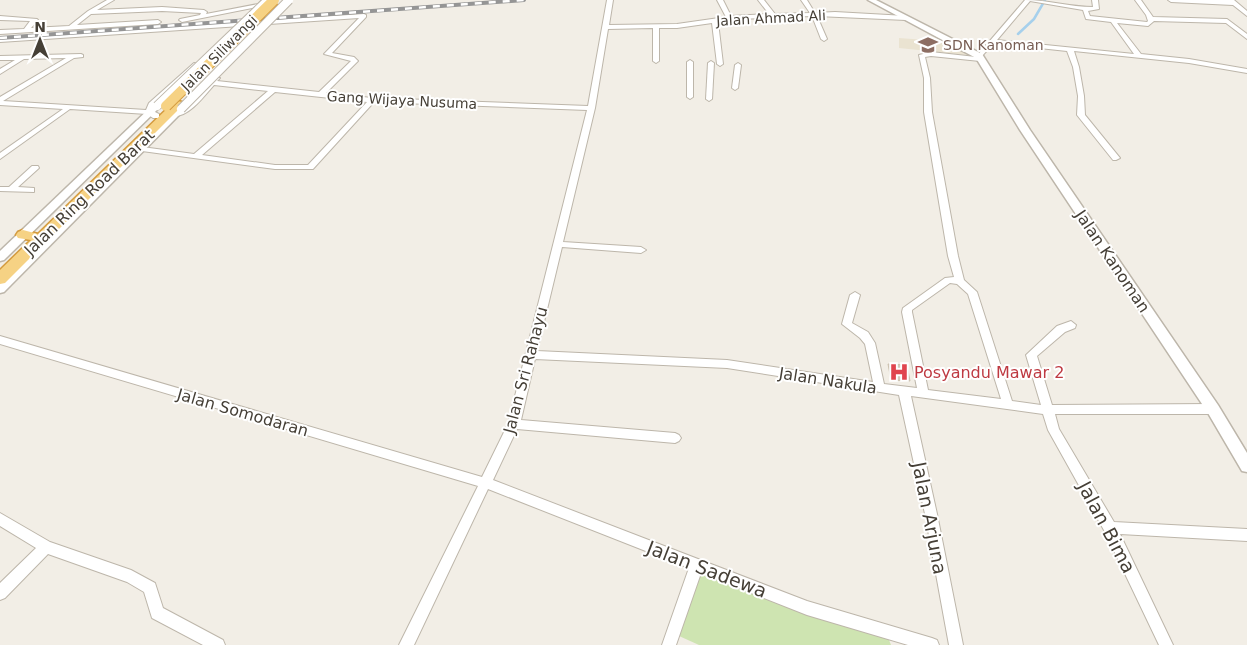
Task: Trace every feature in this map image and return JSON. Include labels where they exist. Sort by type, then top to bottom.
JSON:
[{"type":"highway","name":"Jalan Siliwangi","points":[[164,111],[274,0]]},
{"type":"highway","name":"Jalan Siliwangi","points":[[164,111],[288,1]]},
{"type":"highway","name":"Jalan Ring Road Barat","points":[[0,266],[27,235],[164,111]]},
{"type":"highway","name":"Jalan Ring Road Barat","points":[[0,279],[164,111]]},
{"type":"street","points":[[71,27],[90,12],[111,0]]},
{"type":"street","name":"Jalan Sri Rahayu","points":[[406,645],[514,424],[591,108],[610,0]]},
{"type":"street","points":[[720,0],[730,18]]},
{"type":"street","points":[[762,0],[774,17]]},
{"type":"street","points":[[804,0],[814,15],[824,39]]},
{"type":"street","points":[[871,0],[980,58]]},
{"type":"street","points":[[980,58],[992,41],[1030,0],[1096,9],[1095,0]]},
{"type":"street","points":[[1138,0],[1150,19]]},
{"type":"street","points":[[1171,0],[1232,2],[1247,14]]},
{"type":"street","points":[[264,2],[270,9],[288,1]]},
{"type":"street","points":[[0,289],[142,149],[164,111],[264,2]]},
{"type":"street","points":[[175,20],[202,17],[264,2]]},
{"type":"street","points":[[90,12],[134,12],[158,8],[204,12],[202,17]]},
{"type":"street","points":[[1085,9],[1088,18],[1147,24],[1150,19]]},
{"type":"street","name":"Jalan Ahmad Ali","points":[[606,27],[656,27],[688,25],[730,18],[847,14],[906,18]]},
{"type":"street","points":[[0,40],[215,24],[239,25],[271,21],[364,16],[327,54],[352,58],[355,61],[320,95]]},
{"type":"street","points":[[0,18],[34,20],[26,30]]},
{"type":"street","points":[[1150,19],[1227,21],[1247,37]]},
{"type":"street","points":[[715,20],[720,64]]},
{"type":"street","points":[[1112,20],[1139,56]]},
{"type":"street","points":[[0,32],[165,21]]},
{"type":"street","points":[[0,102],[67,109],[164,111],[190,106],[271,21]]},
{"type":"street","points":[[164,111],[151,104],[239,25]]},
{"type":"street","points":[[656,27],[656,61]]},
{"type":"street","points":[[992,41],[1189,61],[1247,71]]},
{"type":"street","points":[[1070,49],[1082,96],[1081,115],[1116,158]]},
{"type":"street","points":[[980,58],[939,54],[921,56],[926,78],[930,126],[960,281],[972,292],[1008,405]]},
{"type":"street","points":[[0,58],[71,58],[82,56]]},
{"type":"street","points":[[0,72],[23,58]]},
{"type":"street","points":[[0,102],[71,58]]},
{"type":"street","name":"Jalan Kanoman","points":[[980,58],[1025,130],[1213,409],[1247,466]]},
{"type":"street","points":[[690,62],[690,97]]},
{"type":"street","points":[[709,98],[711,63]]},
{"type":"street","points":[[735,88],[738,66]]},
{"type":"street","name":"Gang Wijaya Nusuma","points":[[213,82],[372,100],[591,108]]},
{"type":"street","points":[[196,156],[274,89]]},
{"type":"street","points":[[142,149],[274,167],[310,167],[372,100]]},
{"type":"street","points":[[0,157],[67,109]]},
{"type":"street","points":[[11,189],[35,168]]},
{"type":"street","points":[[0,188],[31,190]]},
{"type":"street","points":[[0,257],[27,235]]},
{"type":"street","points":[[557,244],[641,250]]},
{"type":"street","points":[[923,393],[907,312],[908,308],[948,280],[960,281]]},
{"type":"street","points":[[855,296],[847,324],[864,335],[870,343],[879,387]]},
{"type":"street","name":"Jalan Bima","points":[[1071,325],[1061,329],[1031,355],[1047,410],[1054,430],[1110,528],[1166,645]]},
{"type":"street","name":"Jalan Somodaran","points":[[0,340],[486,483]]},
{"type":"street","name":"Jalan Nakula","points":[[532,355],[727,364],[904,391],[1047,410],[1213,409]]},
{"type":"street","name":"Jalan Arjuna","points":[[904,391],[931,514],[956,645]]},
{"type":"street","points":[[514,424],[674,438]]},
{"type":"street","name":"Jalan Sadewa","points":[[486,483],[807,608],[932,645]]},
{"type":"street","points":[[0,519],[46,547],[131,577],[150,588],[157,613],[218,645]]},
{"type":"street","points":[[1110,528],[1247,535]]},
{"type":"street","points":[[0,593],[46,547]]},
{"type":"street","points":[[669,645],[697,564]]},
{"type":"shaded area","name":"SDN Kanoman","points":[[899,38],[952,42],[976,56],[899,48]]},
{"type":"green space","points":[[695,561],[889,640],[891,645],[699,645],[668,631]]},
{"type":"building","name":"Posyandu Mawar 2","points":[[888,364],[907,365],[910,381],[891,380]]},
{"type":"waterway","points":[[1018,34],[1034,19],[1045,0]]},
{"type":"railway","points":[[0,38],[524,0]]},
{"type":"place","name":"SDN Kanoman","points":[[928,45]]},
{"type":"place","name":"Posyandu Mawar 2","points":[[899,372]]}]
